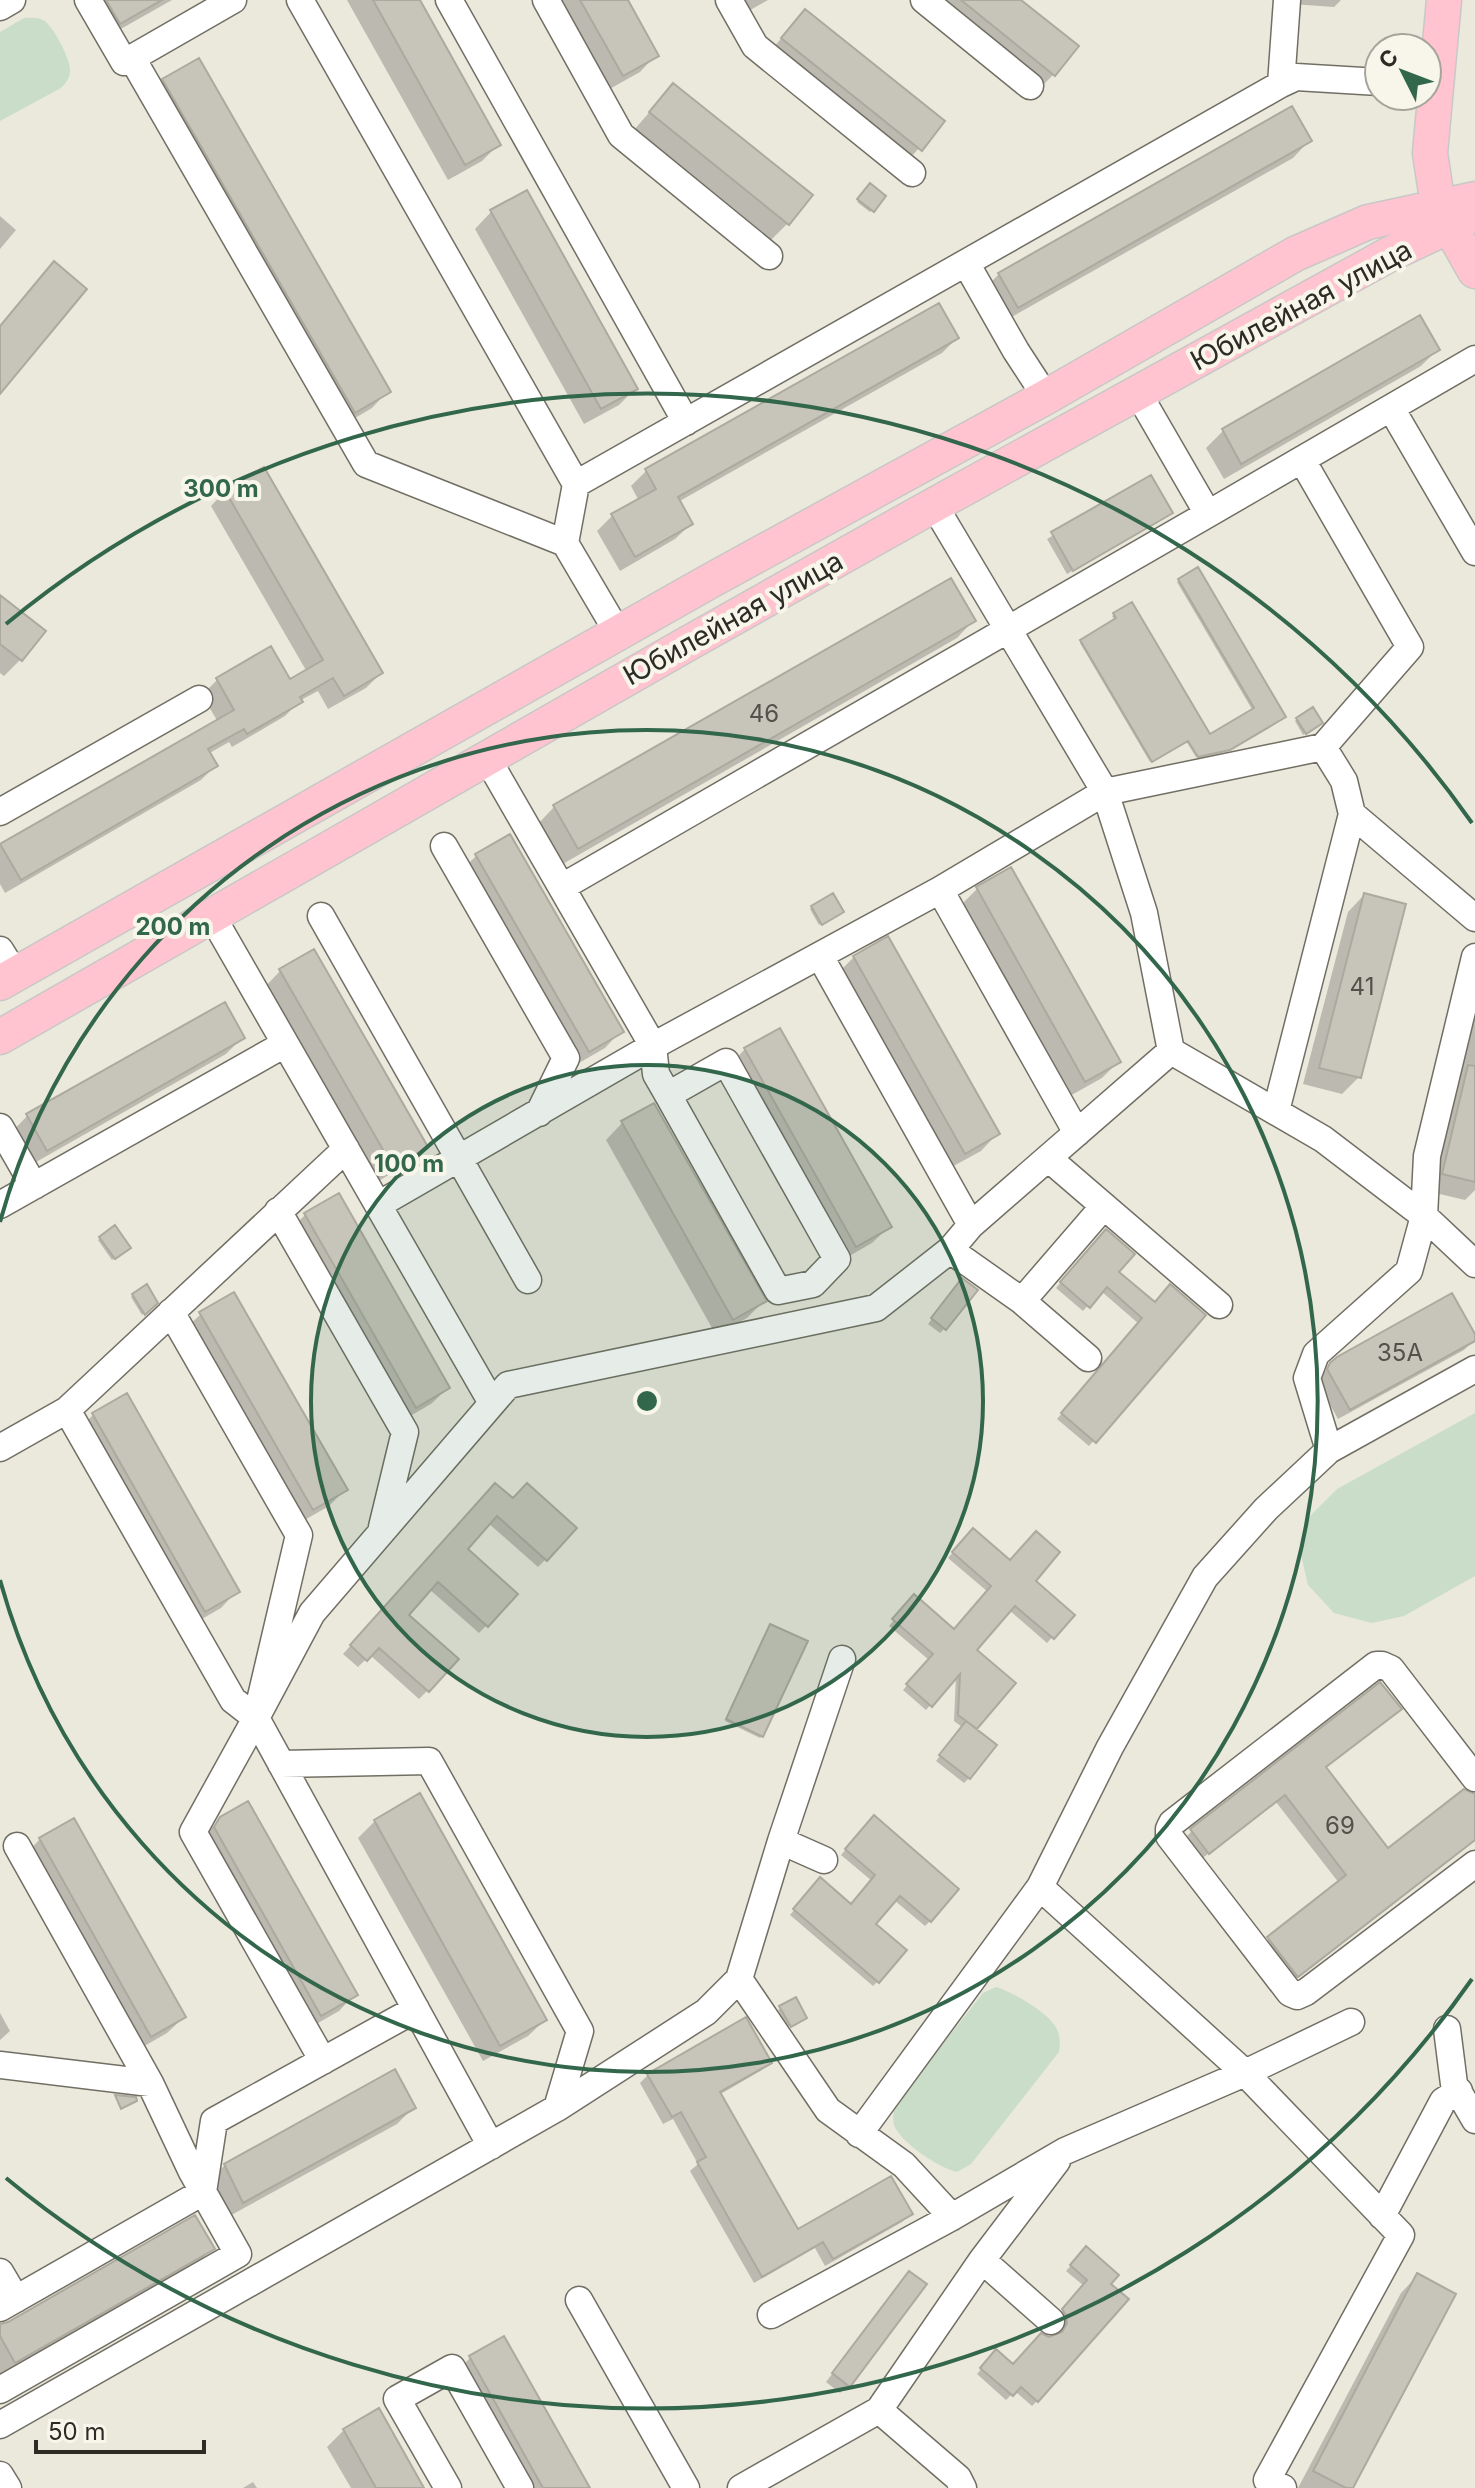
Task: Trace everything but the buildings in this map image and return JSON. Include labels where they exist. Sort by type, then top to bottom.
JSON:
[{"type":"main road","points":[[1439,32],[1444,0]]},
{"type":"main road","points":[[1431,112],[1430,153],[1475,271]]},
{"type":"main road","name":"Юбилейная улица","points":[[0,1037],[934,505],[1388,255],[1475,199]]},
{"type":"main road","name":"Юбилейная улица","points":[[5,969],[1046,397],[1295,254],[1368,222],[1454,215]]},
{"type":"street","points":[[0,7],[12,0]]},
{"type":"street","points":[[88,0],[124,62],[233,0]]},
{"type":"street","points":[[300,0],[576,484],[565,543]]},
{"type":"street","points":[[449,0],[686,422]]},
{"type":"street","points":[[546,0],[621,135],[769,256]]},
{"type":"street","points":[[729,0],[755,46],[912,173]]},
{"type":"street","points":[[924,0],[1030,86]]},
{"type":"street","points":[[1281,84],[1287,0]]},
{"type":"street","points":[[132,58],[366,464],[565,543],[618,633]]},
{"type":"street","points":[[576,484],[1281,84],[1296,77],[1363,81]]},
{"type":"street","points":[[966,263],[1046,397]]},
{"type":"street","points":[[562,887],[1475,359]]},
{"type":"street","points":[[1138,393],[1208,514]]},
{"type":"street","points":[[1391,408],[1475,552]]},
{"type":"street","points":[[378,1205],[653,1046],[940,890],[1105,792],[1323,747],[1410,647],[1302,460]]},
{"type":"street","points":[[934,505],[1105,792],[1144,913],[1171,1051],[1323,1139],[1424,1216],[1475,1264]]},
{"type":"street","points":[[0,812],[199,699]]},
{"type":"street","points":[[1276,1111],[1352,814],[1344,781],[1323,747]]},
{"type":"street","points":[[487,758],[653,1046],[656,1074],[778,1291],[813,1284],[837,1259],[726,1062],[668,1095]]},
{"type":"street","points":[[1352,814],[1475,918]]},
{"type":"street","points":[[444,846],[566,1058],[539,1113]]},
{"type":"street","points":[[940,890],[1077,1133]]},
{"type":"street","points":[[212,916],[492,1403]]},
{"type":"street","points":[[321,916],[528,1280]]},
{"type":"street","points":[[820,956],[971,1225]]},
{"type":"street","points":[[1329,1450],[1307,1378],[1316,1354],[1409,1271],[1424,1216],[1427,1156],[1475,957]]},
{"type":"street","points":[[0,1205],[285,1044]]},
{"type":"street","points":[[323,2061],[193,1832],[312,1613],[508,1385],[876,1308],[950,1250],[971,1225],[1171,1051]]},
{"type":"street","points":[[0,1127],[34,1186]]},
{"type":"street","points":[[0,1448],[67,1410],[346,1149]]},
{"type":"street","points":[[1048,1158],[1219,1305]]},
{"type":"street","points":[[1022,1301],[1104,1206]]},
{"type":"street","points":[[278,1211],[405,1432],[382,1530]]},
{"type":"street","points":[[950,1250],[1022,1301],[1088,1358]]},
{"type":"street","points":[[813,1284],[832,1317]]},
{"type":"street","points":[[171,1312],[299,1535],[256,1718]]},
{"type":"street","points":[[859,2134],[1040,1887],[1110,1747],[1205,1577],[1266,1509],[1329,1450],[1475,1369]]},
{"type":"street","points":[[67,1410],[233,1700],[256,1718],[491,2146]]},
{"type":"street","points":[[0,2425],[557,2108],[706,2012],[739,1979],[842,1659]]},
{"type":"street","points":[[1475,1778],[1391,1669],[1376,1665],[1172,1823],[1169,1829],[1169,1836],[1281,1983],[1297,1996],[1475,1864]]},
{"type":"street","points":[[281,1764],[429,1761],[580,2031],[557,2108]]},
{"type":"street","points":[[781,1841],[824,1860]]},
{"type":"street","points":[[17,1846],[150,2083],[203,2192],[253,2281]]},
{"type":"street","points":[[1040,1887],[1245,2073],[1401,2235],[1267,2480],[1283,2488]]},
{"type":"street","points":[[739,1979],[828,2110],[904,2165],[952,2217]]},
{"type":"street","points":[[203,2192],[214,2121],[416,2009]]},
{"type":"street","points":[[771,2315],[952,2217],[1065,2151],[1245,2073],[1351,2022]]},
{"type":"street","points":[[1447,2029],[1454,2084],[1475,2120]]},
{"type":"street","points":[[0,2065],[150,2083]]},
{"type":"street","points":[[1382,2216],[1443,2101],[1459,2091]]},
{"type":"street","points":[[741,2488],[879,2410],[982,2260],[1065,2151]]},
{"type":"street","points":[[0,2272],[8,2303],[203,2192]]},
{"type":"street","points":[[0,2390],[238,2254]]},
{"type":"street","points":[[982,2260],[1051,2321]]},
{"type":"street","points":[[579,2300],[686,2488]]},
{"type":"street","points":[[448,2488],[397,2399],[452,2368],[520,2488]]},
{"type":"street","points":[[879,2410],[958,2478],[963,2488]]},
{"type":"street","points":[[0,2475],[8,2488]]},
{"type":"green space","points":[[24,18],[41,19],[52,29],[68,59],[69,76],[61,88],[0,121],[0,32]]},
{"type":"green space","points":[[1475,1413],[1475,1576],[1404,1616],[1372,1623],[1334,1613],[1308,1585],[1300,1550],[1308,1518],[1337,1489]]},
{"type":"green space","points":[[996,1987],[1028,2003],[1051,2020],[1059,2036],[1059,2052],[971,2164],[957,2172],[931,2160],[904,2139],[894,2125],[895,2105],[983,1993]]}]
